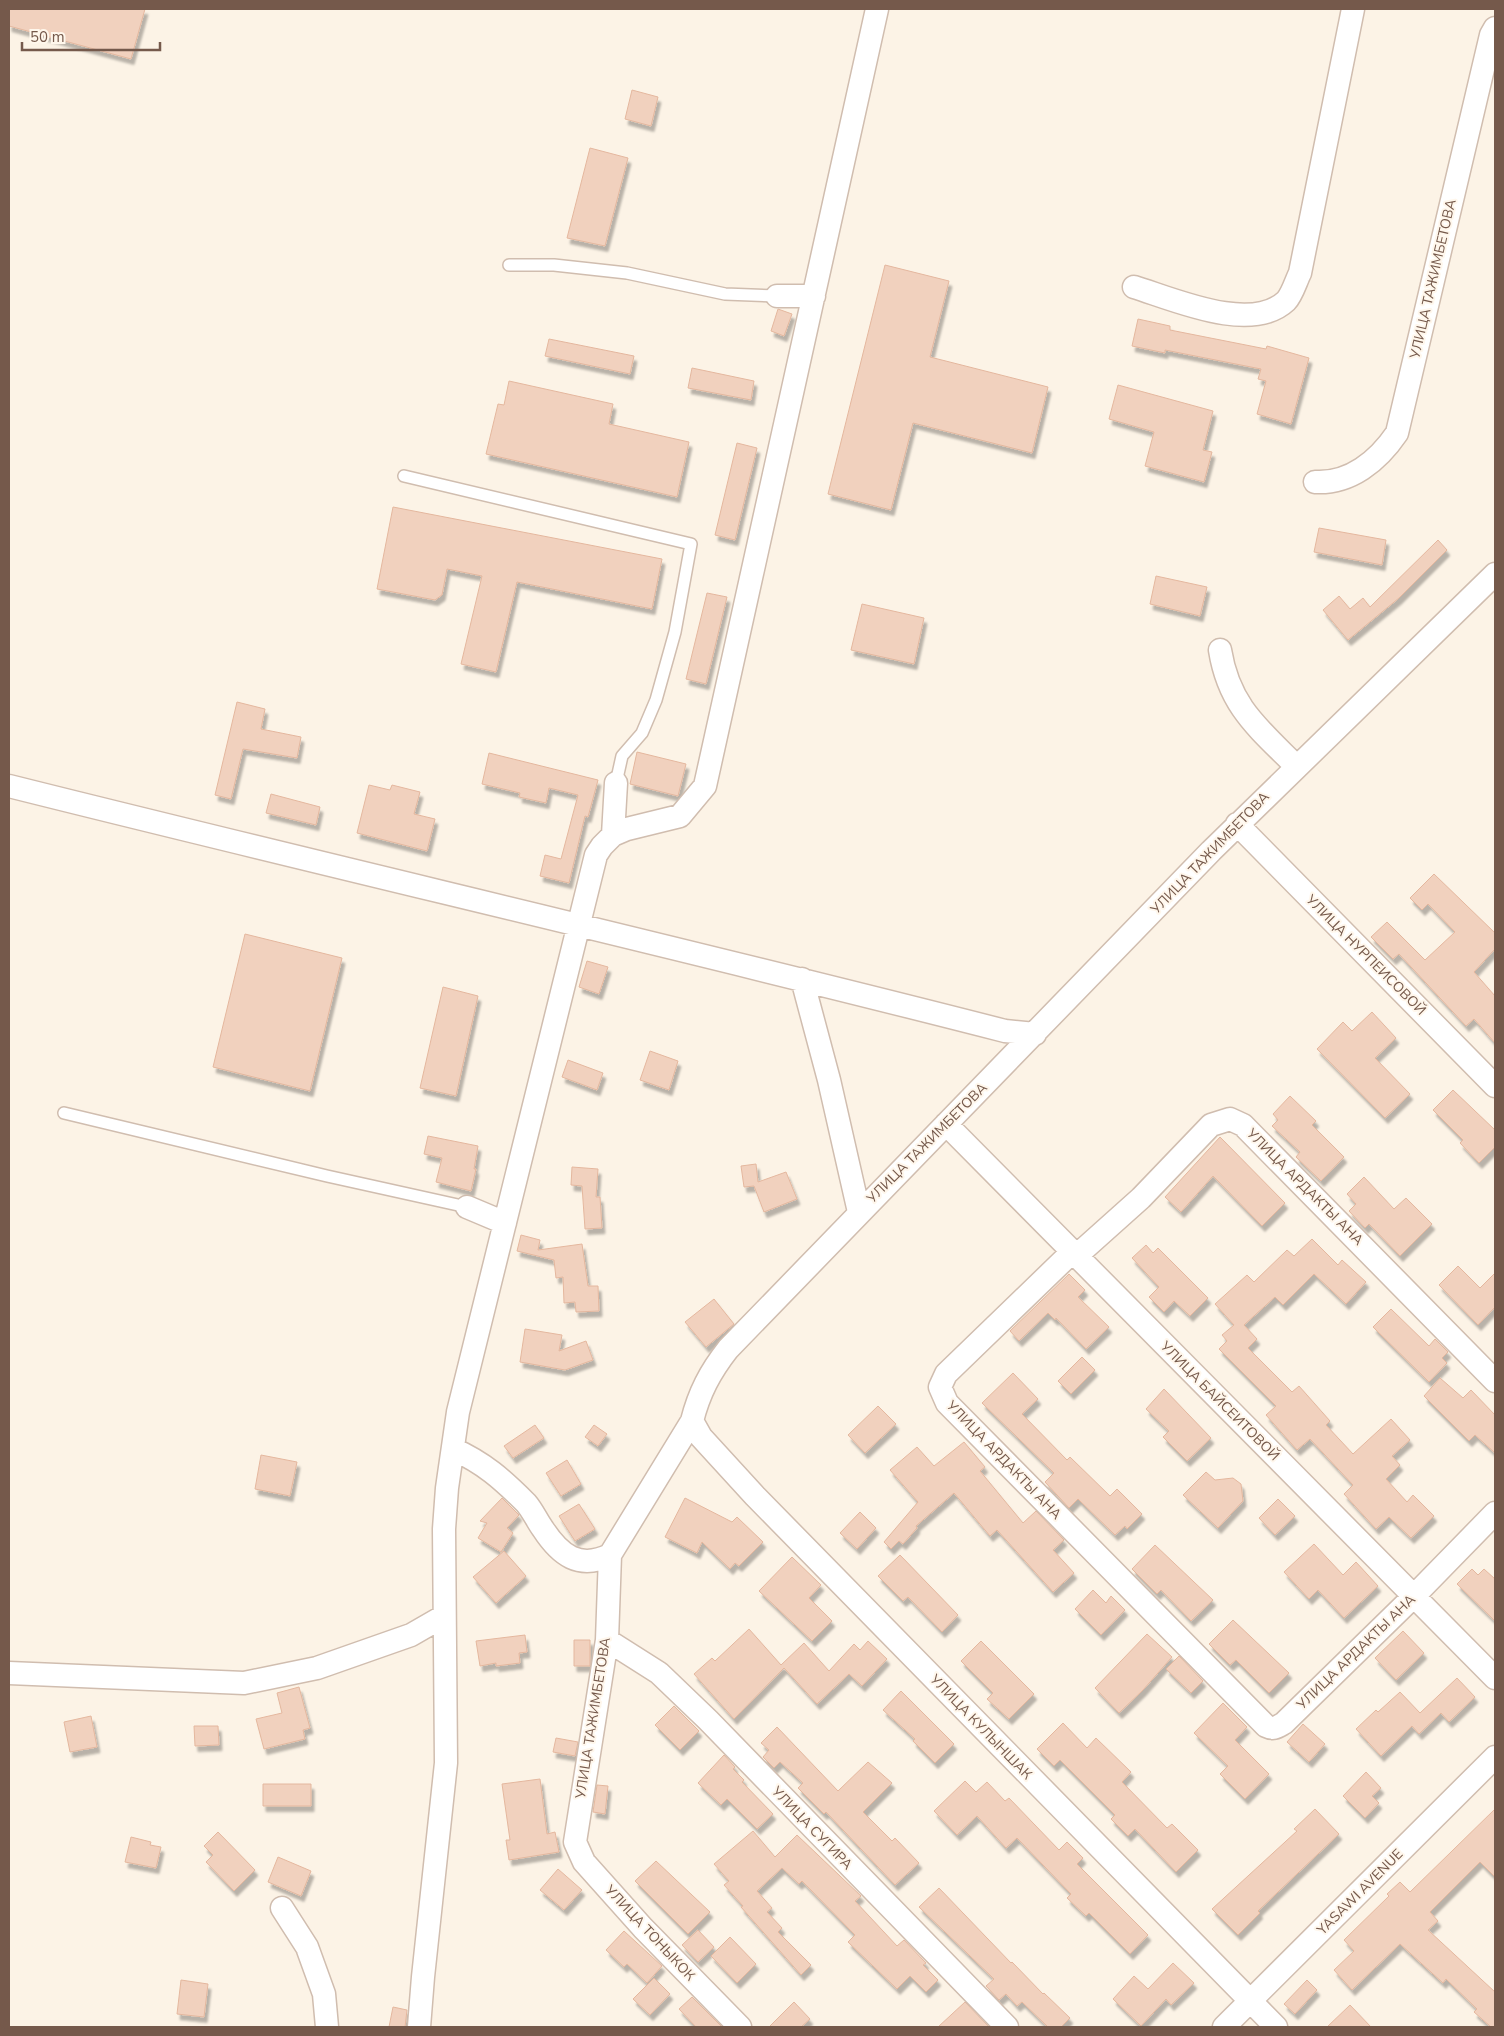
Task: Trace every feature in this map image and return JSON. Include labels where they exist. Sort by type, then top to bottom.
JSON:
[{"type":"street","points":[[419,2027],[446,1762],[448,1690],[444,1616],[444,1529],[458,1412],[596,855],[613,835],[645,823],[680,816],[705,786],[877,9]]},
{"type":"street","points":[[1134,287],[1229,314],[1262,314],[1287,300],[1300,273],[1353,9]]},
{"type":"street","name":"УЛИЦА ТАЖИМБЕТОВА","points":[[1315,482],[1330,483],[1366,467],[1384,452],[1397,433],[1489,45],[1495,28]]},
{"type":"street","points":[[778,296],[814,296]]},
{"type":"street","name":"УЛИЦА ТАЖИМБЕТОВА","points":[[575,1830],[607,1640],[610,1555],[692,1421],[698,1396],[712,1370],[728,1349],[859,1212],[1035,1034],[1237,824],[1495,574]]},
{"type":"street","points":[[1220,650],[1224,671],[1234,696],[1250,722],[1296,766]]},
{"type":"street","points":[[613,835],[616,783]]},
{"type":"street","points":[[9,786],[318,864],[802,979],[1005,1031],[1035,1034]]},
{"type":"street","name":"УЛИЦА НУРПЕИСОВОЙ","points":[[1237,824],[1495,1086]]},
{"type":"street","points":[[802,979],[838,1117],[859,1212]]},
{"type":"street","name":"УЛИЦА АРДАКТЫ АНА","points":[[1495,1381],[1250,1132],[1236,1121],[1219,1120],[1211,1125],[1141,1198],[1084,1249],[1074,1252],[1060,1263],[946,1374],[940,1387],[947,1403],[1270,1728],[1275,1728],[1284,1723],[1413,1597],[1495,1513]]},
{"type":"street","name":"УЛИЦА БАЙСЕИТОВОЙ","points":[[946,1124],[1495,1678]]},
{"type":"street","points":[[467,1207],[505,1223]]},
{"type":"street","name":"УЛИЦА КУЛЫНШАК","points":[[692,1421],[701,1437],[755,1496],[1276,2027]]},
{"type":"street","points":[[453,1449],[478,1460],[502,1480],[528,1506],[544,1530],[562,1551],[577,1561],[593,1562],[610,1555]]},
{"type":"street","points":[[9,1673],[244,1683],[317,1668],[411,1636],[444,1616]]},
{"type":"street","name":"УЛИЦА СУГИРА","points":[[607,1640],[659,1673],[708,1720],[1007,2027]]},
{"type":"street","name":"YASAWI AVENUE","points":[[1224,2027],[1495,1756]]},
{"type":"street","name":"УЛИЦА ТОНЫКОК","points":[[575,1830],[575,1842],[584,1862],[740,2027]]},
{"type":"street","points":[[282,1908],[307,1947],[324,1994],[327,2027]]},
{"type":"lane","points":[[510,265],[554,265],[628,273],[725,294],[778,296]]},
{"type":"lane","points":[[404,476],[690,544],[676,632],[656,700],[642,733],[622,756],[616,783]]},
{"type":"lane","points":[[64,1112],[327,1176],[467,1207]]},
{"type":"building","points":[[9,9],[145,9],[131,59],[9,26]]},
{"type":"building","points":[[632,90],[658,97],[651,126],[625,119]]},
{"type":"building","points":[[590,148],[628,158],[605,246],[567,238]]},
{"type":"building","points":[[885,265],[949,281],[930,357],[1048,387],[1032,453],[913,423],[891,510],[828,494]]},
{"type":"building","points":[[778,309],[792,314],[784,336],[771,331]]},
{"type":"building","points":[[1138,319],[1170,326],[1170,330],[1266,349],[1267,346],[1309,358],[1291,424],[1257,414],[1266,381],[1258,379],[1261,369],[1165,350],[1165,353],[1132,346]]},
{"type":"building","points":[[549,339],[634,356],[630,374],[545,356]]},
{"type":"building","points":[[692,368],[754,381],[751,400],[688,388]]},
{"type":"building","points":[[509,381],[613,404],[609,424],[689,442],[677,497],[486,454],[498,404],[504,405]]},
{"type":"building","points":[[1118,385],[1213,411],[1203,450],[1212,452],[1204,482],[1145,466],[1154,432],[1109,419]]},
{"type":"building","points":[[737,443],[757,448],[735,540],[715,535]]},
{"type":"building","points":[[393,507],[662,559],[652,609],[517,582],[496,672],[461,664],[482,576],[447,569],[442,595],[435,600],[377,589]]},
{"type":"building","points":[[1319,528],[1386,540],[1382,565],[1314,552]]},
{"type":"building","points":[[1438,540],[1447,550],[1399,598],[1348,640],[1323,610],[1339,596],[1350,609],[1363,598],[1370,607]]},
{"type":"building","points":[[1156,576],[1207,587],[1200,616],[1150,604]]},
{"type":"building","points":[[707,593],[727,597],[706,684],[686,679]]},
{"type":"building","points":[[862,604],[924,618],[914,664],[851,650]]},
{"type":"building","points":[[237,702],[265,709],[261,729],[301,737],[297,758],[243,749],[231,799],[215,795]]},
{"type":"building","points":[[637,752],[686,764],[678,796],[630,784]]},
{"type":"building","points":[[489,753],[598,780],[588,817],[585,816],[569,883],[540,876],[545,855],[561,859],[578,795],[549,788],[546,803],[519,797],[520,793],[482,784]]},
{"type":"building","points":[[369,785],[390,790],[392,785],[420,792],[414,814],[435,819],[427,851],[357,833]]},
{"type":"building","points":[[271,794],[320,807],[316,825],[266,813]]},
{"type":"building","points":[[1434,874],[1495,933],[1495,949],[1474,972],[1495,996],[1495,1043],[1474,1019],[1466,1026],[1399,954],[1393,959],[1371,937],[1387,922],[1425,960],[1455,932],[1428,904],[1422,910],[1410,898]]},
{"type":"building","points":[[245,934],[342,958],[310,1091],[213,1067]]},
{"type":"building","points":[[587,961],[608,967],[599,994],[579,987]]},
{"type":"building","points":[[443,987],[478,996],[456,1096],[420,1088]]},
{"type":"building","points":[[1372,1012],[1396,1038],[1375,1058],[1410,1094],[1385,1118],[1317,1049],[1343,1022],[1352,1031]]},
{"type":"building","points":[[650,1051],[678,1061],[669,1090],[640,1080]]},
{"type":"building","points":[[568,1060],[603,1073],[597,1090],[562,1077]]},
{"type":"building","points":[[1453,1090],[1495,1130],[1495,1147],[1479,1163],[1460,1143],[1463,1140],[1433,1110]]},
{"type":"building","points":[[1290,1096],[1316,1121],[1312,1125],[1344,1157],[1321,1181],[1296,1157],[1300,1152],[1272,1126],[1278,1120],[1273,1114]]},
{"type":"building","points":[[428,1136],[478,1146],[474,1169],[476,1169],[471,1191],[436,1182],[442,1158],[424,1154]]},
{"type":"building","points":[[1220,1137],[1285,1203],[1262,1226],[1213,1176],[1181,1212],[1165,1197]]},
{"type":"building","points":[[756,1164],[758,1182],[786,1172],[797,1199],[764,1212],[754,1186],[744,1187],[741,1166]]},
{"type":"building","points":[[572,1167],[598,1169],[596,1197],[600,1197],[602,1228],[585,1229],[582,1186],[571,1185]]},
{"type":"building","points":[[1364,1177],[1394,1209],[1406,1198],[1432,1224],[1400,1256],[1369,1224],[1365,1228],[1349,1211],[1356,1204],[1347,1194]]},
{"type":"building","points":[[521,1235],[540,1240],[538,1250],[582,1244],[588,1286],[598,1286],[599,1311],[576,1312],[575,1302],[564,1303],[563,1277],[556,1278],[554,1260],[517,1251]]},
{"type":"building","points":[[1312,1239],[1338,1265],[1342,1260],[1366,1282],[1346,1304],[1314,1274],[1283,1305],[1275,1297],[1244,1325],[1257,1339],[1248,1348],[1292,1392],[1299,1386],[1330,1421],[1326,1425],[1353,1454],[1391,1419],[1410,1440],[1392,1456],[1400,1465],[1386,1479],[1407,1502],[1413,1495],[1434,1516],[1411,1538],[1389,1517],[1376,1529],[1344,1494],[1353,1485],[1310,1439],[1297,1450],[1266,1415],[1276,1406],[1219,1349],[1227,1341],[1222,1335],[1234,1325],[1215,1304],[1247,1275],[1254,1282],[1287,1250],[1294,1256]]},
{"type":"building","points":[[1146,1245],[1153,1253],[1158,1248],[1208,1298],[1190,1316],[1174,1301],[1164,1312],[1149,1297],[1159,1287],[1132,1258]]},
{"type":"building","points":[[1458,1266],[1480,1288],[1495,1273],[1495,1307],[1478,1325],[1439,1285]]},
{"type":"building","points":[[1069,1274],[1085,1290],[1078,1297],[1109,1327],[1086,1349],[1056,1318],[1055,1320],[1048,1313],[1019,1341],[1010,1331]]},
{"type":"building","points":[[714,1299],[734,1324],[706,1347],[685,1322]]},
{"type":"building","points":[[1391,1309],[1429,1346],[1435,1339],[1448,1352],[1442,1358],[1447,1363],[1429,1382],[1373,1327]]},
{"type":"building","points":[[525,1329],[562,1335],[559,1351],[586,1341],[593,1360],[565,1370],[520,1362]]},
{"type":"building","points":[[1082,1357],[1095,1370],[1071,1394],[1058,1381]]},
{"type":"building","points":[[1013,1373],[1038,1399],[1022,1414],[1067,1460],[1070,1457],[1110,1496],[1117,1489],[1142,1514],[1127,1529],[1125,1526],[1115,1535],[1078,1499],[1069,1508],[1045,1482],[1054,1473],[982,1403]]},
{"type":"building","points":[[1440,1378],[1463,1398],[1471,1390],[1495,1415],[1495,1453],[1475,1435],[1469,1441],[1424,1396]]},
{"type":"building","points":[[1164,1389],[1211,1438],[1187,1461],[1163,1437],[1169,1431],[1146,1409]]},
{"type":"building","points":[[878,1406],[896,1424],[865,1453],[848,1435]]},
{"type":"building","points":[[535,1425],[544,1438],[513,1458],[504,1446]]},
{"type":"building","points":[[594,1425],[607,1434],[598,1446],[585,1437]]},
{"type":"building","points":[[964,1442],[985,1467],[980,1471],[1023,1523],[1036,1511],[1064,1540],[1053,1550],[1074,1573],[1053,1592],[997,1530],[990,1536],[954,1493],[916,1526],[917,1528],[903,1544],[899,1541],[891,1549],[884,1542],[918,1502],[890,1470],[917,1447],[934,1466]]},
{"type":"building","points":[[261,1455],[297,1462],[290,1496],[255,1489]]},
{"type":"building","points":[[567,1460],[581,1484],[561,1496],[546,1473]]},
{"type":"building","points":[[1206,1472],[1215,1480],[1233,1478],[1241,1484],[1243,1501],[1218,1528],[1183,1495]]},
{"type":"building","points":[[502,1498],[519,1515],[507,1528],[513,1533],[501,1552],[478,1538],[487,1523],[480,1521]]},
{"type":"building","points":[[685,1498],[732,1522],[737,1517],[763,1542],[739,1566],[735,1563],[730,1569],[702,1542],[697,1553],[665,1537]]},
{"type":"building","points":[[1278,1499],[1295,1516],[1275,1535],[1259,1518]]},
{"type":"building","points":[[579,1504],[595,1529],[575,1541],[559,1516]]},
{"type":"building","points":[[860,1512],[876,1528],[857,1549],[840,1533]]},
{"type":"building","points":[[1314,1544],[1343,1575],[1356,1562],[1378,1586],[1344,1618],[1318,1590],[1309,1599],[1284,1572]]},
{"type":"building","points":[[1155,1545],[1213,1600],[1191,1621],[1161,1590],[1157,1594],[1132,1569]]},
{"type":"building","points":[[504,1551],[526,1576],[496,1603],[473,1577]]},
{"type":"building","points":[[900,1555],[958,1615],[942,1632],[908,1597],[903,1601],[878,1576]]},
{"type":"building","points":[[792,1557],[821,1585],[809,1598],[832,1621],[812,1641],[759,1591]]},
{"type":"building","points":[[1472,1569],[1478,1575],[1484,1569],[1495,1579],[1495,1621],[1457,1584]]},
{"type":"building","points":[[1093,1590],[1106,1603],[1111,1596],[1125,1610],[1101,1635],[1075,1609]]},
{"type":"building","points":[[1233,1620],[1289,1673],[1269,1693],[1236,1660],[1230,1665],[1209,1644]]},
{"type":"building","points":[[749,1629],[781,1665],[804,1643],[829,1671],[854,1644],[860,1650],[868,1641],[887,1659],[862,1686],[849,1674],[817,1704],[784,1668],[734,1719],[694,1674],[712,1658],[715,1661]]},
{"type":"building","points":[[1403,1631],[1424,1653],[1396,1680],[1375,1658]]},
{"type":"building","points":[[1147,1634],[1172,1657],[1143,1690],[1119,1713],[1095,1688]]},
{"type":"building","points":[[525,1635],[527,1652],[519,1653],[520,1663],[496,1666],[496,1663],[480,1666],[476,1641]]},
{"type":"building","points":[[574,1640],[590,1640],[590,1666],[574,1666]]},
{"type":"building","points":[[981,1641],[1034,1694],[1009,1719],[987,1699],[993,1693],[961,1661]]},
{"type":"building","points":[[1179,1656],[1203,1681],[1191,1693],[1166,1669]]},
{"type":"building","points":[[1457,1678],[1475,1697],[1449,1722],[1441,1713],[1419,1734],[1412,1726],[1381,1756],[1356,1729],[1376,1710],[1378,1712],[1400,1692],[1420,1713]]},
{"type":"building","points":[[299,1687],[310,1728],[303,1730],[305,1739],[264,1749],[256,1719],[282,1713],[277,1693]]},
{"type":"building","points":[[901,1691],[954,1744],[935,1763],[913,1741],[915,1739],[883,1710]]},
{"type":"building","points":[[1223,1703],[1247,1727],[1235,1740],[1269,1774],[1245,1799],[1220,1774],[1228,1766],[1194,1733]]},
{"type":"building","points":[[674,1706],[699,1731],[680,1750],[655,1725]]},
{"type":"building","points":[[91,1716],[97,1747],[70,1752],[64,1722]]},
{"type":"building","points":[[1063,1723],[1087,1748],[1096,1738],[1131,1772],[1122,1782],[1167,1828],[1172,1824],[1198,1850],[1176,1872],[1135,1829],[1128,1836],[1111,1819],[1115,1815],[1060,1760],[1054,1766],[1037,1749]]},
{"type":"building","points":[[1303,1724],[1325,1744],[1309,1762],[1287,1742]]},
{"type":"building","points":[[194,1726],[218,1726],[219,1745],[195,1746]]},
{"type":"building","points":[[777,1727],[838,1791],[868,1762],[892,1783],[863,1812],[892,1841],[895,1838],[919,1863],[895,1885],[826,1812],[824,1814],[798,1788],[803,1783],[780,1762],[774,1768],[763,1757],[769,1750],[761,1743]]},
{"type":"building","points":[[556,1738],[578,1742],[575,1756],[553,1752]]},
{"type":"building","points":[[724,1755],[735,1767],[733,1769],[744,1780],[742,1782],[773,1814],[757,1829],[727,1799],[721,1805],[698,1783]]},
{"type":"building","points":[[1366,1772],[1381,1788],[1372,1796],[1379,1803],[1365,1818],[1343,1796]]},
{"type":"building","points":[[540,1779],[547,1834],[555,1832],[559,1852],[509,1860],[506,1840],[510,1840],[502,1784]]},
{"type":"building","points":[[965,1781],[976,1792],[987,1782],[1005,1801],[1009,1798],[1059,1850],[1067,1842],[1083,1858],[1077,1864],[1148,1935],[1130,1954],[1089,1913],[1086,1916],[1067,1898],[1071,1894],[1017,1838],[1006,1848],[977,1816],[957,1835],[934,1811]]},
{"type":"building","points":[[263,1784],[311,1784],[311,1806],[263,1806]]},
{"type":"building","points":[[597,1785],[608,1786],[605,1814],[593,1812]]},
{"type":"building","points":[[1315,1809],[1339,1834],[1258,1911],[1260,1913],[1238,1935],[1212,1909],[1297,1831],[1294,1829]]},
{"type":"building","points":[[1495,1809],[1495,1877],[1480,1862],[1430,1912],[1438,1921],[1428,1930],[1495,1992],[1495,2027],[1491,2027],[1474,2012],[1477,2009],[1446,1979],[1443,1983],[1400,1944],[1352,1990],[1334,1970],[1354,1951],[1344,1940],[1389,1896],[1387,1894],[1400,1882],[1410,1892]]},
{"type":"building","points":[[753,1831],[775,1857],[797,1835],[861,1896],[855,1901],[897,1946],[904,1940],[926,1963],[923,1965],[938,1980],[926,1992],[910,1976],[897,1989],[848,1942],[855,1935],[802,1881],[799,1884],[782,1868],[757,1891],[772,1908],[767,1912],[782,1928],[778,1932],[811,1965],[801,1975],[741,1907],[743,1906],[724,1885],[729,1881],[714,1864]]},
{"type":"building","points":[[218,1832],[255,1870],[234,1891],[206,1862],[213,1855],[204,1846]]},
{"type":"building","points":[[131,1837],[151,1842],[150,1845],[161,1847],[156,1868],[125,1862]]},
{"type":"building","points":[[278,1857],[311,1871],[301,1896],[268,1882]]},
{"type":"building","points":[[656,1861],[710,1912],[688,1934],[635,1881]]},
{"type":"building","points":[[558,1869],[582,1890],[564,1910],[540,1890]]},
{"type":"building","points":[[939,1888],[1011,1963],[1070,2018],[1061,2027],[1048,2027],[1022,2002],[1017,2006],[1006,1994],[999,2000],[986,1986],[994,1979],[919,1907]]},
{"type":"building","points":[[698,1930],[714,1947],[698,1962],[682,1945]]},
{"type":"building","points":[[624,1931],[662,1966],[647,1983],[627,1964],[624,1967],[606,1950]]},
{"type":"building","points":[[730,1937],[756,1964],[737,1983],[711,1956]]},
{"type":"building","points":[[1173,1963],[1194,1983],[1171,2005],[1166,1999],[1141,2026],[1113,1999],[1134,1976],[1148,1989]]},
{"type":"building","points":[[654,1978],[670,1994],[650,2015],[633,1999]]},
{"type":"building","points":[[181,1980],[208,1984],[204,2017],[177,2014]]},
{"type":"building","points":[[1307,1980],[1317,1990],[1295,2014],[1284,2004]]},
{"type":"building","points":[[692,1997],[722,2027],[696,2027],[679,2009]]},
{"type":"building","points":[[794,2002],[810,2019],[801,2027],[769,2027]]},
{"type":"building","points":[[965,2002],[989,2027],[938,2027]]},
{"type":"building","points":[[1350,2005],[1371,2027],[1327,2027]]},
{"type":"building","points":[[393,2007],[407,2010],[405,2027],[389,2027]]}]
